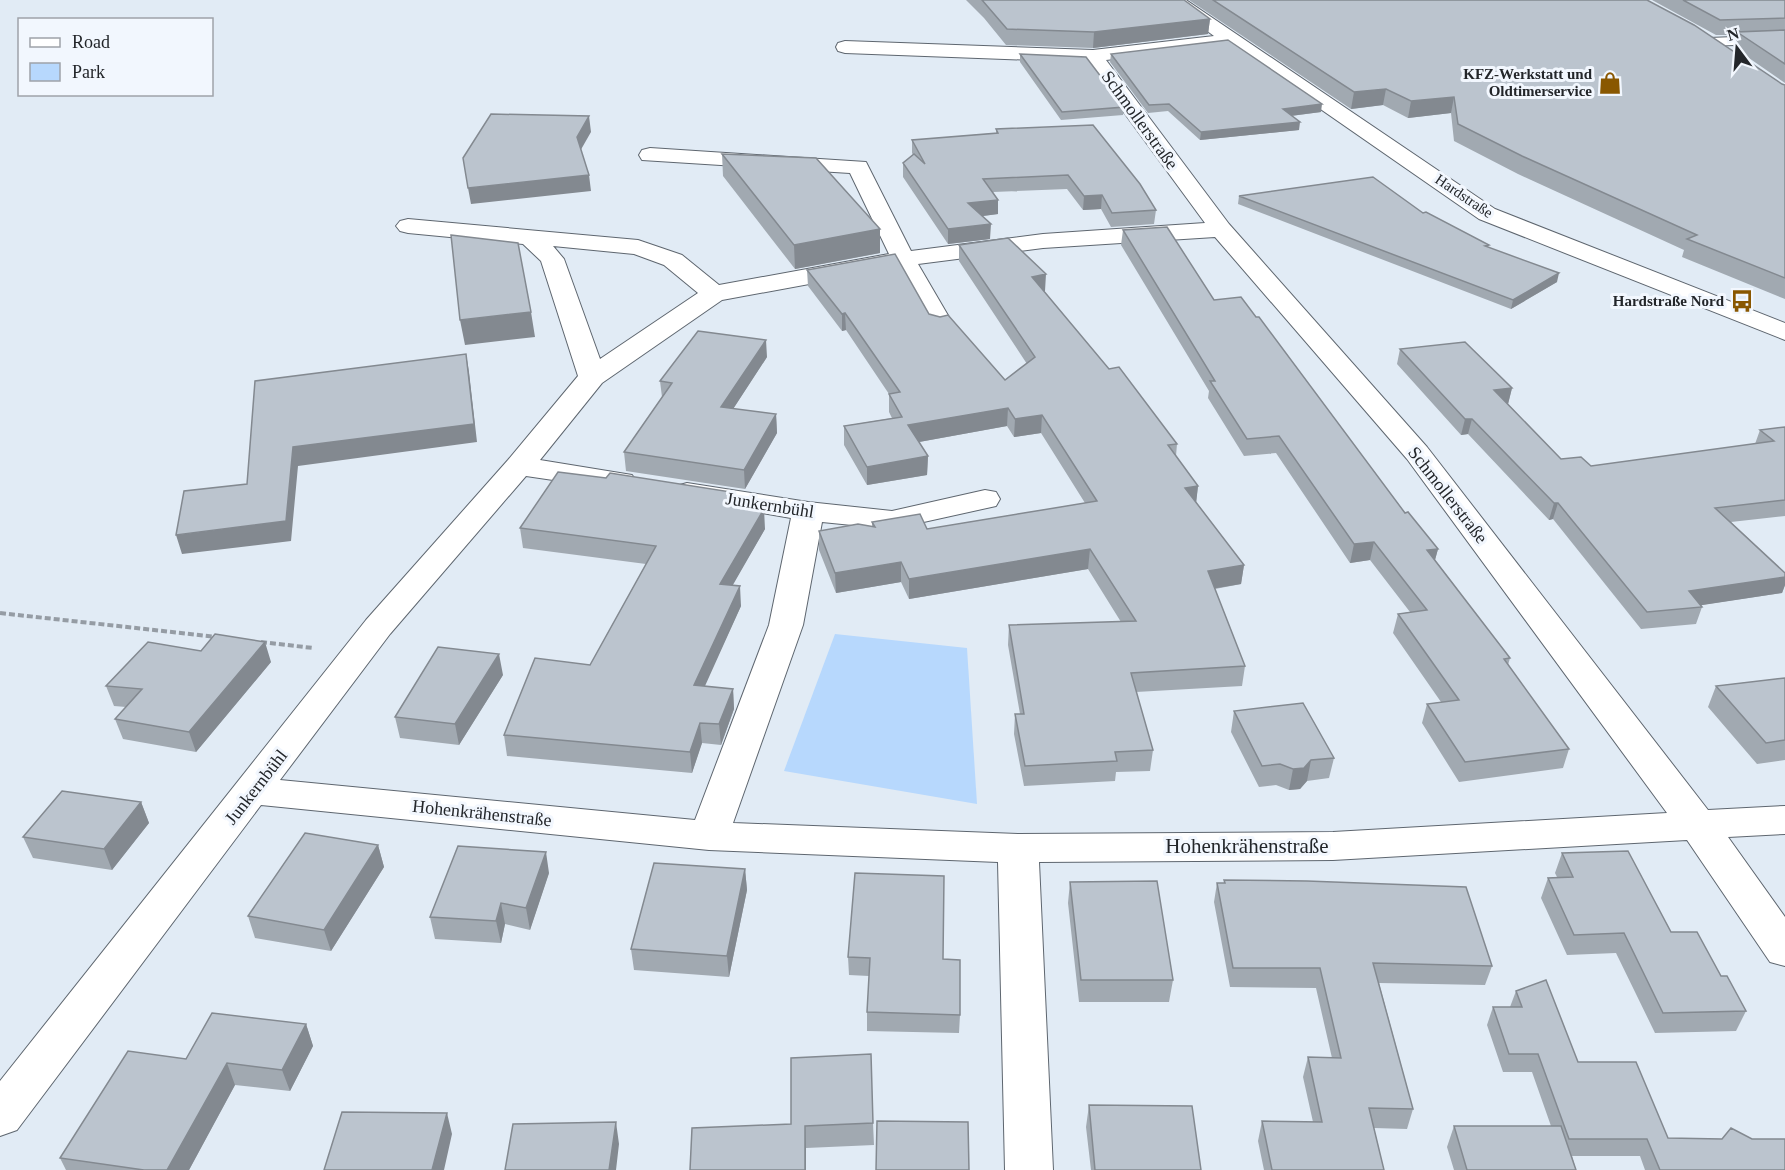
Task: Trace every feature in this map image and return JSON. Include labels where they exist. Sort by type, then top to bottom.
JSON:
[{"type":"street","name":"Hardstraße","points":[[1174,0],[1487,214],[1785,332]]},
{"type":"street","points":[[1689,30],[1737,62]]},
{"type":"street","name":"Schmollerstraße","points":[[845,47],[1093,56],[1234,39]]},
{"type":"street","name":"Schmollerstraße","points":[[1093,56],[1221,229],[1417,453],[1697,824],[1785,950]]},
{"type":"street","points":[[650,155],[858,167],[903,260],[940,324]]},
{"type":"street","points":[[408,226],[638,247],[673,260],[714,294]]},
{"type":"street","name":"Junkernbühl","points":[[0,1116],[254,791],[358,653],[519,466],[592,377],[714,294],[903,260],[1043,241],[1221,229]]},
{"type":"street","points":[[530,237],[552,259],[592,377]]},
{"type":"street","name":"Junkernbühl","points":[[519,466],[808,511],[892,520],[985,499]]},
{"type":"street","points":[[709,836],[786,625],[808,511]]},
{"type":"street","name":"Hohenkrähenstraße","points":[[254,791],[709,836],[1018,848],[1333,846],[1785,820]]},
{"type":"street","points":[[1018,848],[1029,1170]]},
{"type":"lane","points":[[1709,42],[1785,39]]},
{"type":"path","points":[[0,613],[229,639]]},
{"type":"path","points":[[253,641],[358,653]]},
{"type":"green space","points":[[835,634],[967,648],[977,804],[784,771]]},
{"type":"building","points":[[982,0],[1184,0],[1210,19],[1094,32],[1007,29]]},
{"type":"building","points":[[1213,0],[1647,0],[1694,25],[1785,85],[1785,278],[1687,239],[1697,235],[1522,156],[1458,124],[1454,97],[1411,101],[1386,89],[1354,92]]},
{"type":"building","points":[[1683,0],[1785,0],[1785,18],[1720,20]]},
{"type":"building","points":[[1785,30],[1785,64],[1737,32]]},
{"type":"building","points":[[1228,40],[1322,104],[1283,109],[1300,122],[1201,132],[1169,104],[1149,105],[1111,54]]},
{"type":"building","points":[[1020,54],[1086,57],[1124,107],[1062,112]]},
{"type":"building","points":[[491,114],[589,116],[577,137],[589,175],[468,188],[463,158]]},
{"type":"building","points":[[1093,125],[1140,184],[1156,210],[1112,213],[1102,195],[1084,196],[1068,175],[983,179],[998,200],[968,203],[991,224],[948,229],[903,163],[914,154],[925,164],[912,140],[998,133],[996,129]]},
{"type":"building","points":[[722,154],[816,158],[880,229],[794,245]]},
{"type":"building","points":[[1373,177],[1423,213],[1426,212],[1489,245],[1485,246],[1559,273],[1513,300],[1239,196]]},
{"type":"building","points":[[1167,227],[1214,300],[1241,297],[1256,317],[1259,317],[1405,513],[1408,512],[1438,549],[1427,550],[1510,658],[1504,659],[1569,749],[1465,762],[1427,704],[1459,700],[1398,614],[1427,610],[1374,542],[1354,544],[1279,436],[1247,439],[1210,381],[1215,381],[1123,230]]},
{"type":"building","points":[[451,235],[518,243],[531,312],[460,320]]},
{"type":"building","points":[[1008,238],[1046,274],[1032,277],[1109,369],[1119,367],[1177,444],[1168,445],[1198,486],[1185,488],[1244,565],[1208,571],[1245,666],[1131,673],[1153,750],[1115,752],[1117,761],[1025,766],[1015,714],[1024,714],[1009,625],[1136,621],[1090,549],[909,579],[901,562],[835,573],[819,531],[858,524],[875,527],[872,522],[920,514],[927,529],[1097,501],[1042,415],[1015,419],[1008,408],[908,425],[928,456],[867,467],[844,426],[902,417],[889,394],[900,392],[845,313],[842,314],[807,270],[895,254],[929,314],[940,317],[948,315],[1005,380],[1035,357],[959,245]]},
{"type":"building","points":[[698,331],[766,340],[721,407],[776,414],[744,470],[624,452],[672,383],[660,381]]},
{"type":"building","points":[[1465,342],[1512,388],[1494,390],[1561,459],[1581,457],[1591,466],[1774,441],[1760,430],[1785,427],[1785,500],[1715,508],[1785,573],[1785,577],[1689,591],[1702,607],[1647,612],[1558,503],[1554,503],[1472,419],[1465,419],[1400,349]]},
{"type":"building","points":[[466,354],[474,424],[293,447],[286,521],[176,535],[184,491],[247,484],[255,381]]},
{"type":"building","points":[[558,472],[606,478],[610,473],[731,492],[724,503],[764,509],[720,584],[740,586],[694,685],[733,689],[719,724],[700,723],[690,752],[504,735],[535,658],[590,665],[656,546],[520,528]]},
{"type":"building","points":[[215,634],[265,642],[189,732],[115,719],[142,689],[106,686],[148,642],[201,651]]},
{"type":"building","points":[[438,647],[499,654],[455,724],[395,717]]},
{"type":"building","points":[[1785,678],[1785,740],[1766,743],[1716,686]]},
{"type":"building","points":[[1303,703],[1334,758],[1311,760],[1304,768],[1293,769],[1280,764],[1262,766],[1234,711]]},
{"type":"building","points":[[62,791],[141,802],[104,849],[23,837]]},
{"type":"building","points":[[305,833],[378,845],[324,930],[248,916]]},
{"type":"building","points":[[458,846],[546,852],[526,908],[501,903],[496,921],[430,917]]},
{"type":"building","points":[[1628,851],[1671,932],[1697,932],[1721,976],[1727,976],[1746,1011],[1663,1013],[1624,933],[1574,935],[1548,878],[1573,877],[1562,853]]},
{"type":"building","points":[[654,863],[745,869],[727,956],[631,949]]},
{"type":"building","points":[[855,873],[944,876],[943,959],[960,960],[960,1015],[867,1012],[870,958],[848,957]]},
{"type":"building","points":[[1224,880],[1466,887],[1492,966],[1373,963],[1413,1109],[1369,1108],[1384,1170],[1272,1170],[1262,1121],[1322,1122],[1308,1057],[1341,1058],[1320,968],[1233,968],[1217,883],[1225,883]]},
{"type":"building","points":[[1157,881],[1173,980],[1081,980],[1070,882]]},
{"type":"building","points":[[1546,980],[1578,1062],[1636,1062],[1668,1138],[1722,1139],[1731,1128],[1752,1139],[1785,1139],[1785,1170],[1660,1170],[1647,1139],[1569,1139],[1538,1054],[1509,1054],[1493,1007],[1522,1007],[1516,991]]},
{"type":"building","points":[[212,1013],[306,1024],[282,1070],[227,1063],[167,1170],[144,1170],[60,1158],[128,1051],[186,1059]]},
{"type":"building","points":[[871,1054],[873,1123],[805,1126],[805,1170],[690,1170],[692,1128],[791,1124],[791,1058]]},
{"type":"building","points":[[1089,1105],[1192,1106],[1201,1170],[1095,1170]]},
{"type":"building","points":[[342,1112],[447,1113],[432,1170],[324,1170]]},
{"type":"building","points":[[877,1121],[968,1122],[969,1170],[876,1170]]},
{"type":"building","points":[[616,1122],[609,1170],[505,1170],[513,1124]]},
{"type":"building","points":[[1454,1126],[1561,1126],[1576,1170],[1467,1170]]},
{"type":"place","name":"KFZ-Werkstatt und Oldtimerservice","points":[[1610,83]]},
{"type":"place","name":"Hardstraße Nord","points":[[1742,301]]}]
